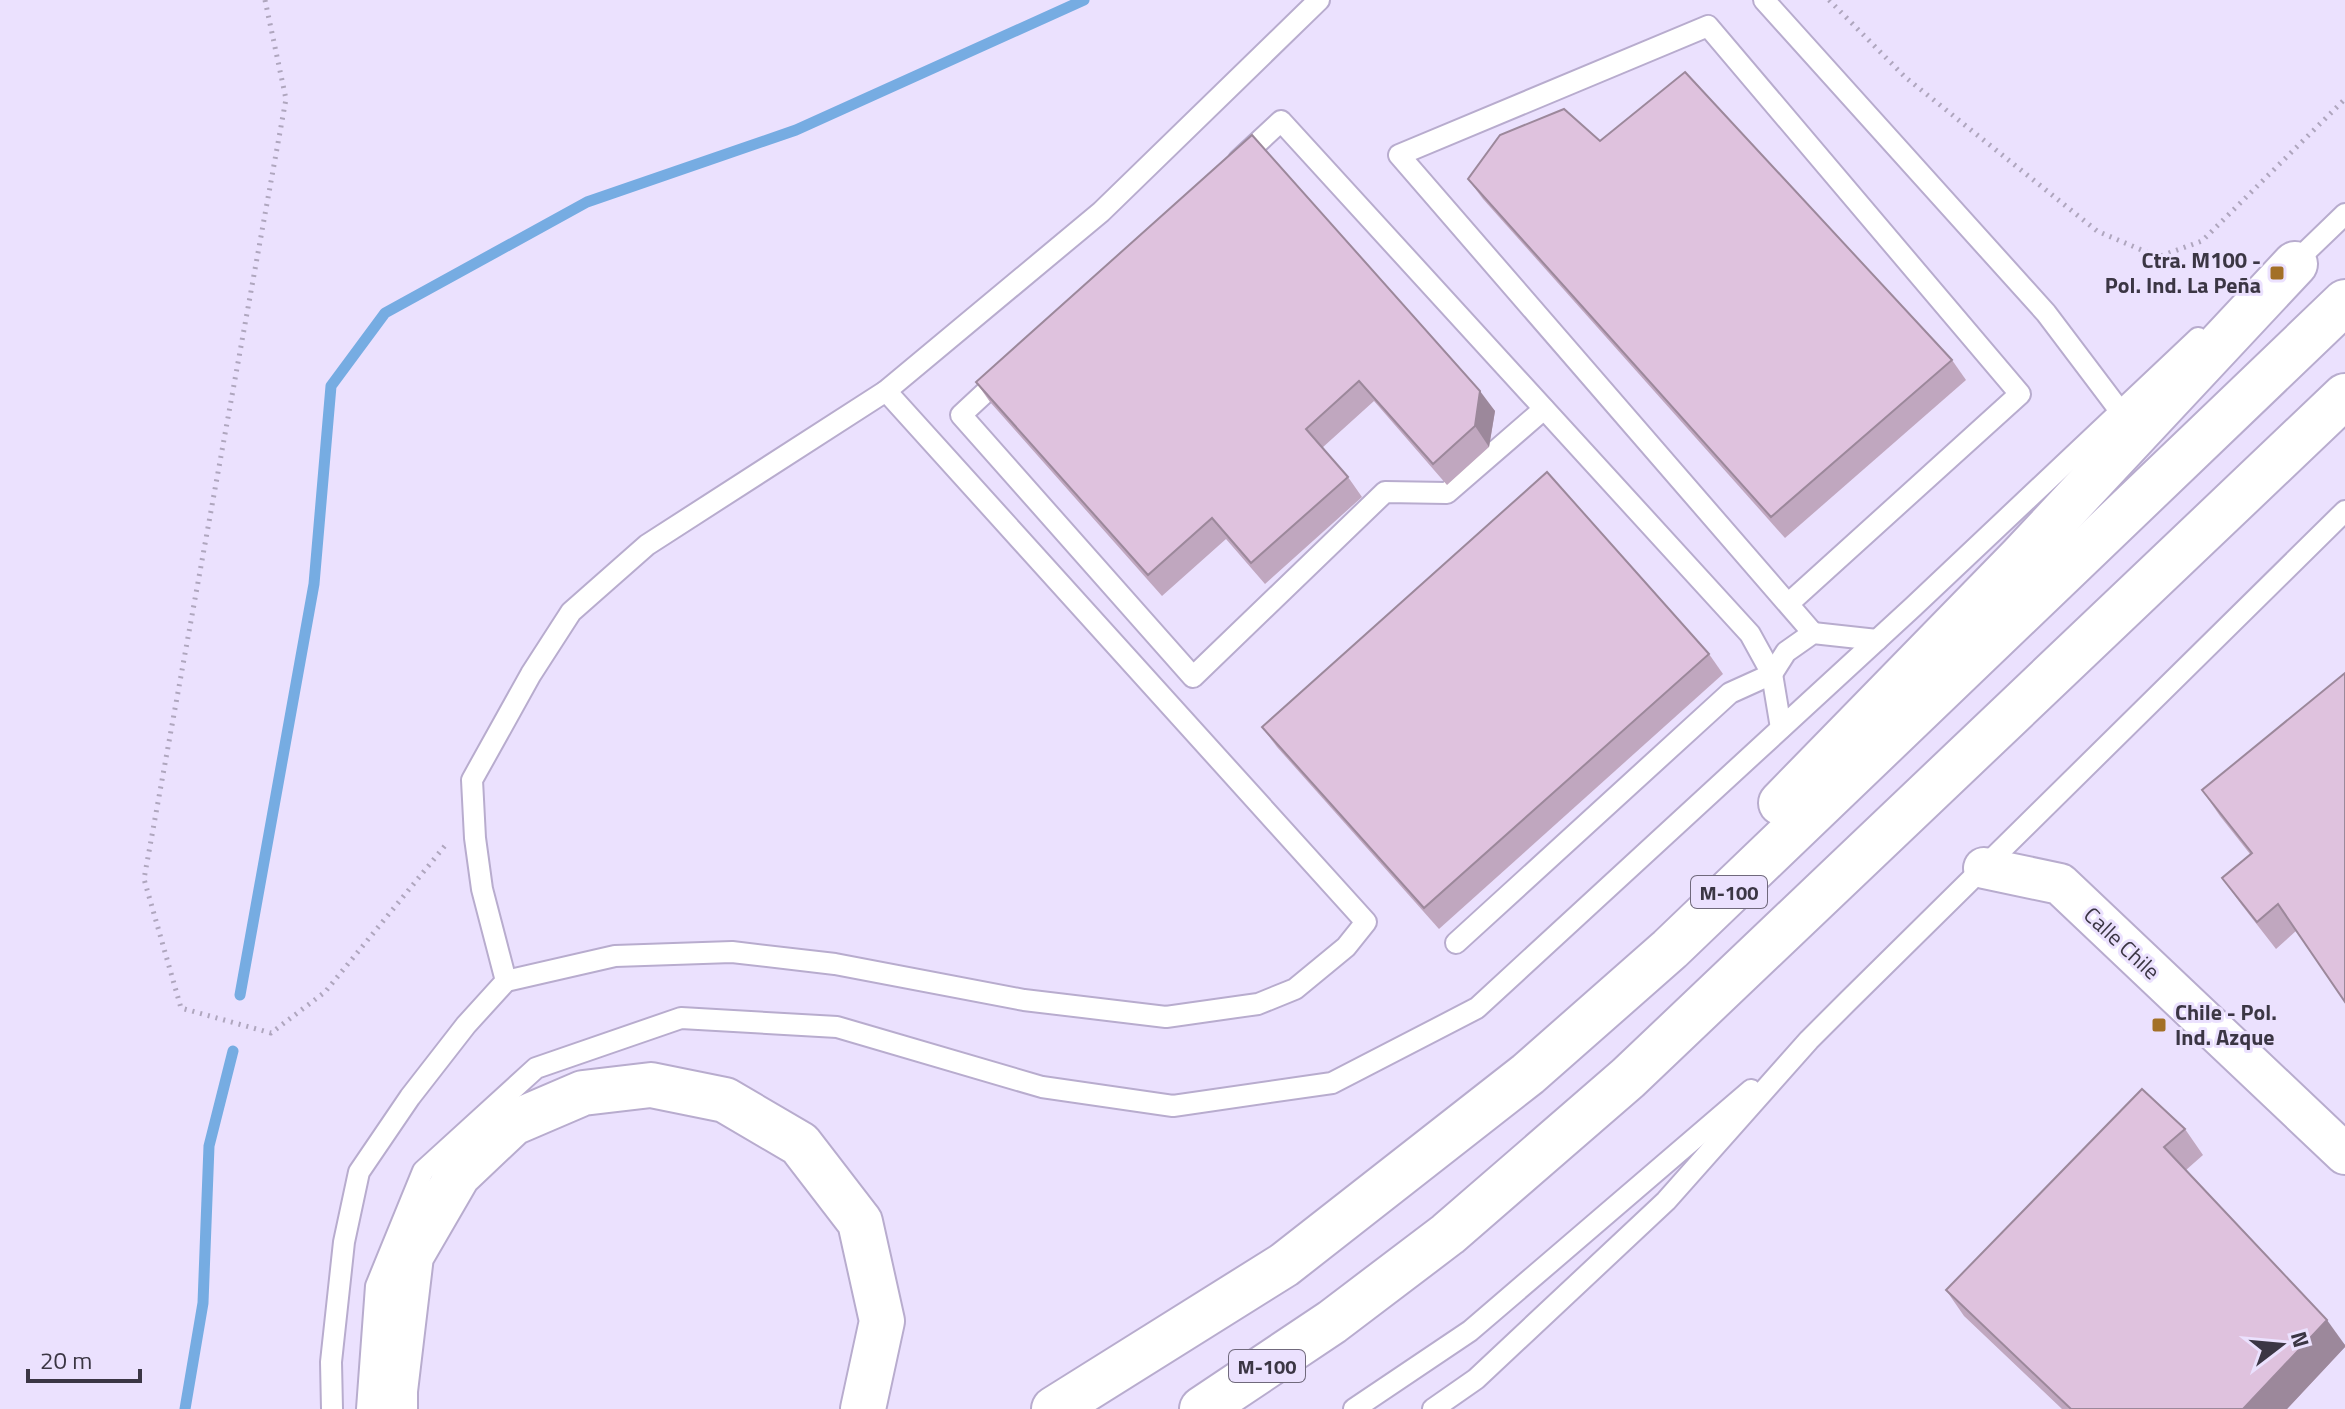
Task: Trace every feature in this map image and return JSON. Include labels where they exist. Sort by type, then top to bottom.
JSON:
[{"type":"highway","points":[[1670,949],[1783,802],[2021,557],[2295,264]]},
{"type":"highway","name":"M-100","points":[[1054,1409],[1284,1265],[1528,1074],[1670,949],[2345,302]]},
{"type":"highway","name":"M-100","points":[[1202,1409],[1332,1322],[1448,1234],[1628,1078],[2345,396]]},
{"type":"highway","points":[[395,1409],[411,1256],[458,1175],[513,1123],[583,1093],[651,1085],[725,1100],[800,1144],[860,1222],[882,1321],[863,1409]]},
{"type":"street","name":"Calle Chile","points":[[1984,868],[2060,884],[2345,1154]]},
{"type":"lane","points":[[506,981],[482,889],[472,780],[531,674],[571,612],[647,545],[886,391],[1101,212],[1319,0]]},
{"type":"lane","points":[[1764,0],[2046,313],[2120,411]]},
{"type":"lane","points":[[1788,604],[2020,394],[1708,26],[1399,155],[1813,633]]},
{"type":"lane","points":[[1224,174],[1281,121],[1750,634],[1772,674],[1781,728]]},
{"type":"lane","points":[[367,1409],[376,1286],[423,1171],[536,1068],[681,1018],[837,1027],[1042,1087],[1173,1106],[1332,1083],[1477,1008],[1877,640],[2215,322],[2295,264],[2345,214]]},
{"type":"lane","points":[[1018,363],[961,415],[1193,677],[1385,492],[1447,493],[1544,409]]},
{"type":"lane","points":[[332,1409],[331,1362],[344,1242],[359,1172],[410,1097],[466,1025],[506,981],[615,956],[732,952],[835,964],[1024,1000],[1166,1017],[1258,1004],[1295,989],[1346,947],[1366,922],[886,391]]},
{"type":"lane","points":[[1354,1409],[1470,1331],[1809,1040],[2345,511]]},
{"type":"lane","points":[[1456,943],[1730,693],[1772,674],[1786,652],[1813,633],[1877,640]]},
{"type":"lane","points":[[1433,1409],[1476,1379],[1666,1201],[1809,1040]]},
{"type":"path","points":[[265,0],[286,99],[144,879],[181,1008],[271,1033],[325,992],[474,810]]},
{"type":"path","points":[[1829,0],[1905,77],[2097,231],[2158,257],[2202,241],[2345,99]]},
{"type":"building","points":[[1685,72],[1952,360],[1771,517],[1468,179],[1500,135],[1564,109],[1600,141]]},
{"type":"building","points":[[1252,135],[1480,391],[1475,426],[1433,464],[1359,381],[1306,429],[1348,477],[1251,563],[1212,518],[1148,575],[976,382]]},
{"type":"building","points":[[1547,472],[1709,654],[1424,908],[1262,727]]},
{"type":"building","points":[[2345,673],[2345,1002],[2278,904],[2257,922],[2222,878],[2252,853],[2202,790]]},
{"type":"building","points":[[2142,1089],[2185,1129],[2164,1147],[2327,1320],[2243,1409],[2071,1409],[1946,1290]]},
{"type":"waterway","points":[[240,995],[314,584],[331,386],[385,313],[587,202],[796,130],[1084,0]]},
{"type":"waterway","points":[[185,1409],[203,1303],[209,1146],[233,1051]]},
{"type":"place","name":"Ctra. M100 - Pol. Ind. La Peña","points":[[2277,273]]},
{"type":"place","name":"Chile - Pol. Ind. Azque","points":[[2159,1025]]}]
